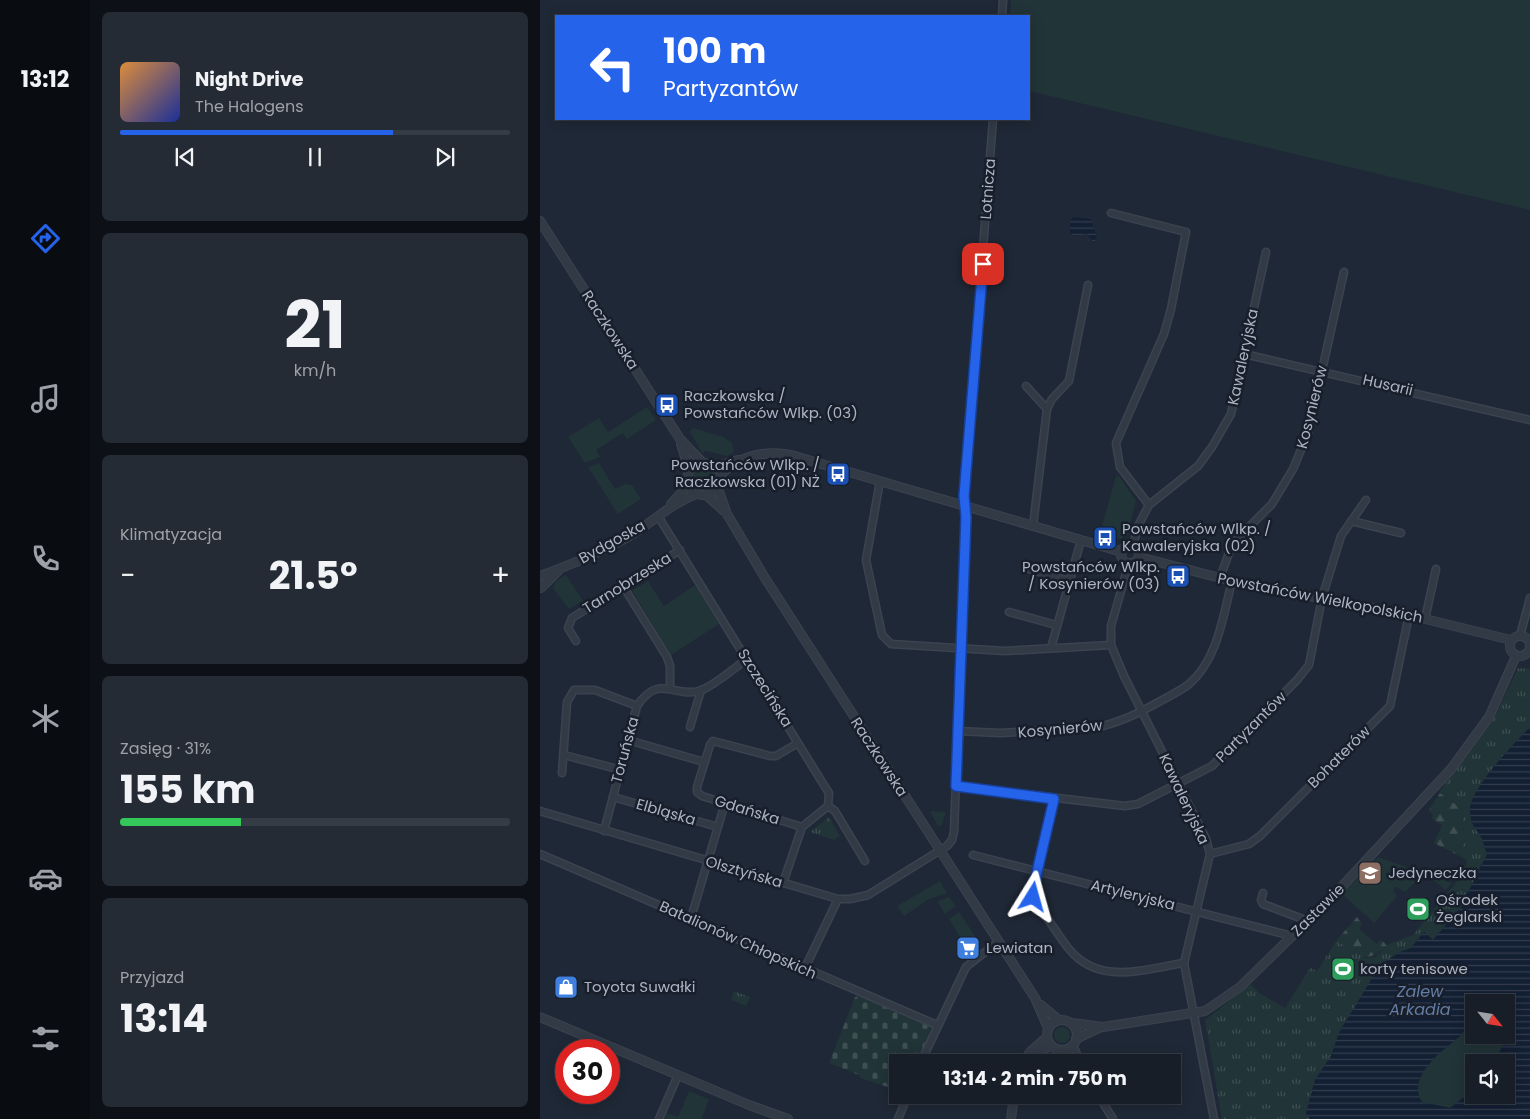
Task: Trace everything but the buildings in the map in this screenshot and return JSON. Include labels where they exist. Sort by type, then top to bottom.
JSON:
[{"type":"street","points":[[1002,15],[1003,0]]},
{"type":"street","name":"Lotnicza","points":[[939,851],[946,846],[953,836],[966,517],[964,506],[993,120]]},
{"type":"street","points":[[1111,213],[1186,232],[1171,309],[1164,334],[1138,398],[1120,429],[1116,443],[1120,467],[1149,505]]},
{"type":"street","name":"Raczkowska","points":[[540,221],[680,439],[703,463]]},
{"type":"street","name":"Kawaleryjska","points":[[1133,546],[1138,526],[1149,505],[1198,466],[1231,414],[1266,252]]},
{"type":"street","name":"Kosynierów","points":[[1220,578],[1230,550],[1238,538],[1272,504],[1293,470],[1308,433],[1344,272]]},
{"type":"street","points":[[1033,526],[1047,410],[1069,381],[1088,284]]},
{"type":"street","name":"Husarii","points":[[1244,354],[1321,370],[1530,420]]},
{"type":"street","points":[[1026,386],[1047,410]]},
{"type":"street","name":"Raczkowska","points":[[680,439],[689,470]]},
{"type":"street","points":[[742,459],[706,495],[696,494],[688,485],[689,470],[694,466],[703,463],[713,467],[762,453],[781,453],[1122,552]]},
{"type":"street","points":[[713,467],[718,482]]},
{"type":"street","points":[[880,481],[866,560],[882,635],[887,642],[896,645],[960,650],[1005,651],[1111,644]]},
{"type":"street","name":"Raczkowska","points":[[718,482],[727,514]]},
{"type":"street","name":"Bydgoska","points":[[661,513],[688,485]]},
{"type":"street","name":"Bydgoska","points":[[540,576],[558,571],[627,538],[661,513],[696,494]]},
{"type":"street","name":"Raczkowska","points":[[706,495],[727,514],[939,851],[1035,998],[1048,1028]]},
{"type":"street","name":"Partyzantów","points":[[956,786],[1125,806],[1138,804],[1212,766],[1304,672],[1312,654],[1322,598],[1341,536],[1366,500]]},
{"type":"street","name":"Szczecińska","points":[[661,513],[680,550],[829,793],[828,806],[834,811],[865,861]]},
{"type":"street","points":[[1351,521],[1401,533]]},
{"type":"street","points":[[1051,648],[1081,540]]},
{"type":"street","points":[[1133,546],[1138,550],[1139,557],[1135,562],[1129,563],[1122,558],[1122,552],[1125,547],[1133,546]]},
{"type":"street","name":"Tarnobrzeska","points":[[576,641],[568,628],[572,618],[680,550]]},
{"type":"street","name":"Powstańców Wielkopolskich","points":[[1139,557],[1232,581],[1425,618],[1511,644]]},
{"type":"street","name":"Kawaleryjska","points":[[1129,563],[1111,626],[1111,644],[1141,711],[1206,840],[1210,854],[1198,911],[1184,963],[1194,1012]]},
{"type":"street","points":[[1025,568],[1070,581]]},
{"type":"street","points":[[1425,618],[1436,569]]},
{"type":"street","name":"Bydgoska","points":[[540,589],[558,571]]},
{"type":"street","name":"Kosynierów","points":[[958,731],[1000,734],[1098,727],[1112,724],[1141,711],[1186,686],[1206,665],[1213,651],[1232,581]]},
{"type":"street","points":[[540,582],[540,589]]},
{"type":"street","points":[[623,586],[667,657],[670,666],[670,688]]},
{"type":"street","points":[[1525,651],[1523,637],[1530,598]]},
{"type":"street","points":[[1009,612],[1056,625]]},
{"type":"street","name":"Bohaterów","points":[[1210,854],[1249,844],[1260,836],[1390,706],[1409,615]]},
{"type":"street","points":[[1511,644],[1523,637]]},
{"type":"street","points":[[1511,644],[1525,651]]},
{"type":"street","name":"Zastawie","points":[[1194,1012],[1205,1010],[1240,987],[1308,921],[1451,769],[1489,717],[1508,678],[1525,651]]},
{"type":"street","points":[[690,727],[701,690],[747,659]]},
{"type":"street","name":"Toruńska","points":[[604,831],[637,706],[641,700],[654,690],[670,688],[689,693],[701,690]]},
{"type":"street","points":[[562,773],[567,702],[574,690],[595,690],[637,706]]},
{"type":"street","points":[[628,740],[704,762],[713,741],[770,756],[776,756],[798,743]]},
{"type":"street","points":[[564,755],[621,770]]},
{"type":"street","name":"Gdańska","points":[[704,762],[697,787],[698,792],[702,796],[802,827]]},
{"type":"street","name":"Elbląska","points":[[613,797],[718,827]]},
{"type":"street","points":[[1054,799],[1033,897],[1035,903],[1070,950],[1089,966],[1113,974],[1184,963]]},
{"type":"street","points":[[690,918],[725,803]]},
{"type":"street","points":[[783,883],[802,827],[828,806]]},
{"type":"street","name":"Olsztyńska","points":[[540,811],[838,899],[860,898],[868,895],[939,851]]},
{"type":"street","name":"Batalionów Chłopskich","points":[[540,854],[690,918],[804,970],[937,1025]]},
{"type":"street","name":"Artyleryjska","points":[[973,855],[1292,936]]},
{"type":"street","points":[[1263,893],[1261,900],[1263,904],[1308,921]]},
{"type":"street","points":[[804,970],[838,899]]},
{"type":"street","points":[[924,1054],[966,966],[998,942]]},
{"type":"street","name":"Raczkowska","points":[[1035,998],[1059,1020]]},
{"type":"street","points":[[1052,1046],[1047,1037],[1048,1028],[1059,1020],[1103,1027],[1194,1012],[1214,1119]]},
{"type":"street","points":[[540,1017],[749,1105],[788,1119]]},
{"type":"street","points":[[1072,1023],[1076,1030],[1074,1042],[1076,1054]]},
{"type":"street","points":[[1064,1050],[1074,1042],[1103,1027]]},
{"type":"street","points":[[1029,1054],[1047,1037]]},
{"type":"street","points":[[1037,1054],[1043,1049],[1052,1046],[1064,1050],[1069,1054]]},
{"type":"street","points":[[659,1119],[678,1075]]},
{"type":"street","points":[[898,1119],[904,1104]]},
{"type":"street","points":[[1010,1119],[1013,1104]]},
{"type":"street","points":[[1104,1104],[1114,1119]]},
{"type":"street","points":[[749,1105],[774,1119]]},
{"type":"green space","points":[[1011,0],[1530,0],[1530,210],[1030,91],[1030,15],[1010,15]]},
{"type":"green space","points":[[647,407],[656,420],[627,439],[623,433],[596,450],[600,457],[585,463],[568,437],[599,418],[608,432]]},
{"type":"green space","points":[[693,428],[723,437],[732,443],[734,452],[727,456],[706,451],[702,453],[690,432]]},
{"type":"green space","points":[[599,463],[615,489],[625,484],[632,485],[641,499],[618,514],[588,467]]},
{"type":"green space","points":[[703,463],[709,464],[714,468],[718,473],[718,485],[714,490],[709,494],[703,495],[697,494],[692,490],[688,485],[687,479],[688,473],[692,468],[697,464]]},
{"type":"green space","points":[[1116,476],[1119,476],[1136,501],[1127,535],[1121,539],[1103,535],[1101,530]]},
{"type":"green space","points":[[566,575],[583,601],[569,609],[553,588],[556,581]]},
{"type":"green space","points":[[648,581],[664,606],[695,585],[719,624],[671,655],[633,592],[633,590]]},
{"type":"green space","points":[[1518,668],[1530,669],[1530,727],[1483,781],[1471,804],[1471,820],[1482,839],[1487,855],[1466,895],[1469,898],[1433,940],[1424,932],[1411,948],[1400,952],[1346,1020],[1331,1056],[1315,1080],[1306,1113],[1310,1119],[1222,1119],[1205,1020],[1251,984],[1259,993],[1285,1008],[1310,968],[1317,971],[1336,941],[1366,958],[1375,957],[1389,944],[1413,935],[1455,884],[1467,863],[1461,808],[1439,792],[1494,719]]},
{"type":"green space","points":[[1440,793],[1461,808],[1467,860],[1434,843],[1442,825],[1432,819],[1433,814],[1428,811]]},
{"type":"green space","points":[[930,811],[946,812],[941,826],[938,826]]},
{"type":"green space","points":[[829,817],[840,836],[834,840],[810,832]]},
{"type":"green space","points":[[1378,857],[1452,883],[1445,890],[1435,881],[1420,877],[1405,892],[1396,887],[1393,890],[1397,896],[1374,923],[1342,894]]},
{"type":"green space","points":[[940,881],[947,893],[929,899],[904,916],[897,906]]},
{"type":"green space","points":[[949,897],[956,906],[945,914],[937,901]]},
{"type":"green space","points":[[959,912],[975,936],[964,944],[949,919]]},
{"type":"green space","points":[[1357,917],[1362,924],[1359,929],[1377,944],[1381,939],[1387,946],[1373,956],[1367,957],[1357,954],[1336,941]]},
{"type":"green space","points":[[734,991],[750,997],[746,1006],[731,1000]]},
{"type":"green space","points":[[859,996],[930,1026],[932,1030],[922,1054],[889,1054],[889,1087],[860,1078],[859,1075],[829,1063],[855,997]]},
{"type":"green space","points":[[1059,1027],[1065,1027],[1070,1032],[1068,1041],[1059,1043],[1054,1038],[1054,1032]]},
{"type":"green space","points":[[1465,1029],[1465,1044],[1502,1044],[1500,1054],[1465,1054],[1465,1096],[1450,1108],[1422,1102],[1418,1091],[1425,1069]]},
{"type":"green space","points":[[689,1091],[709,1099],[703,1119],[665,1119],[667,1113],[678,1117]]},
{"type":"water","points":[[1073,217],[1091,219],[1097,237],[1094,243],[1087,234],[1075,236],[1070,233],[1070,221]]},
{"type":"water","name":"Zalew Arkadia","points":[[1530,727],[1530,1119],[1310,1119],[1306,1113],[1315,1080],[1331,1056],[1339,1033],[1380,965],[1400,952],[1411,948],[1424,932],[1433,940],[1469,898],[1466,896],[1487,855],[1482,839],[1471,820],[1471,804],[1483,781]],"holes":[[[1465,994],[1515,994],[1515,1044],[1503,1044],[1499,1054],[1515,1054],[1515,1104],[1465,1104],[1465,1096],[1450,1108],[1422,1102],[1418,1092],[1418,1083],[1422,1074],[1428,1065],[1465,1030]]]},
{"type":"place","name":"Raczkowska / Powstańców Wlkp. (03)","points":[[667,405]]},
{"type":"place","name":"Powstańców Wlkp. / Raczkowska (01) NŻ","points":[[838,474]]},
{"type":"place","name":"Powstańców Wlkp. / Kawaleryjska (02)","points":[[1105,538]]},
{"type":"place","name":"Powstańców Wlkp. / Kosynierów (03)","points":[[1178,576]]},
{"type":"place","name":"Jedyneczka","points":[[1370,873]]},
{"type":"place","name":"Ośrodek Żeglarski","points":[[1418,909]]},
{"type":"place","name":"Lewiatan","points":[[968,948]]},
{"type":"place","name":"korty tenisowe","points":[[1343,969]]},
{"type":"place","name":"Toyota Suwałki","points":[[566,987]]},
{"type":"route","points":[[983,264],[964,496],[966,517],[956,786],[1054,799],[1033,897]]}]
